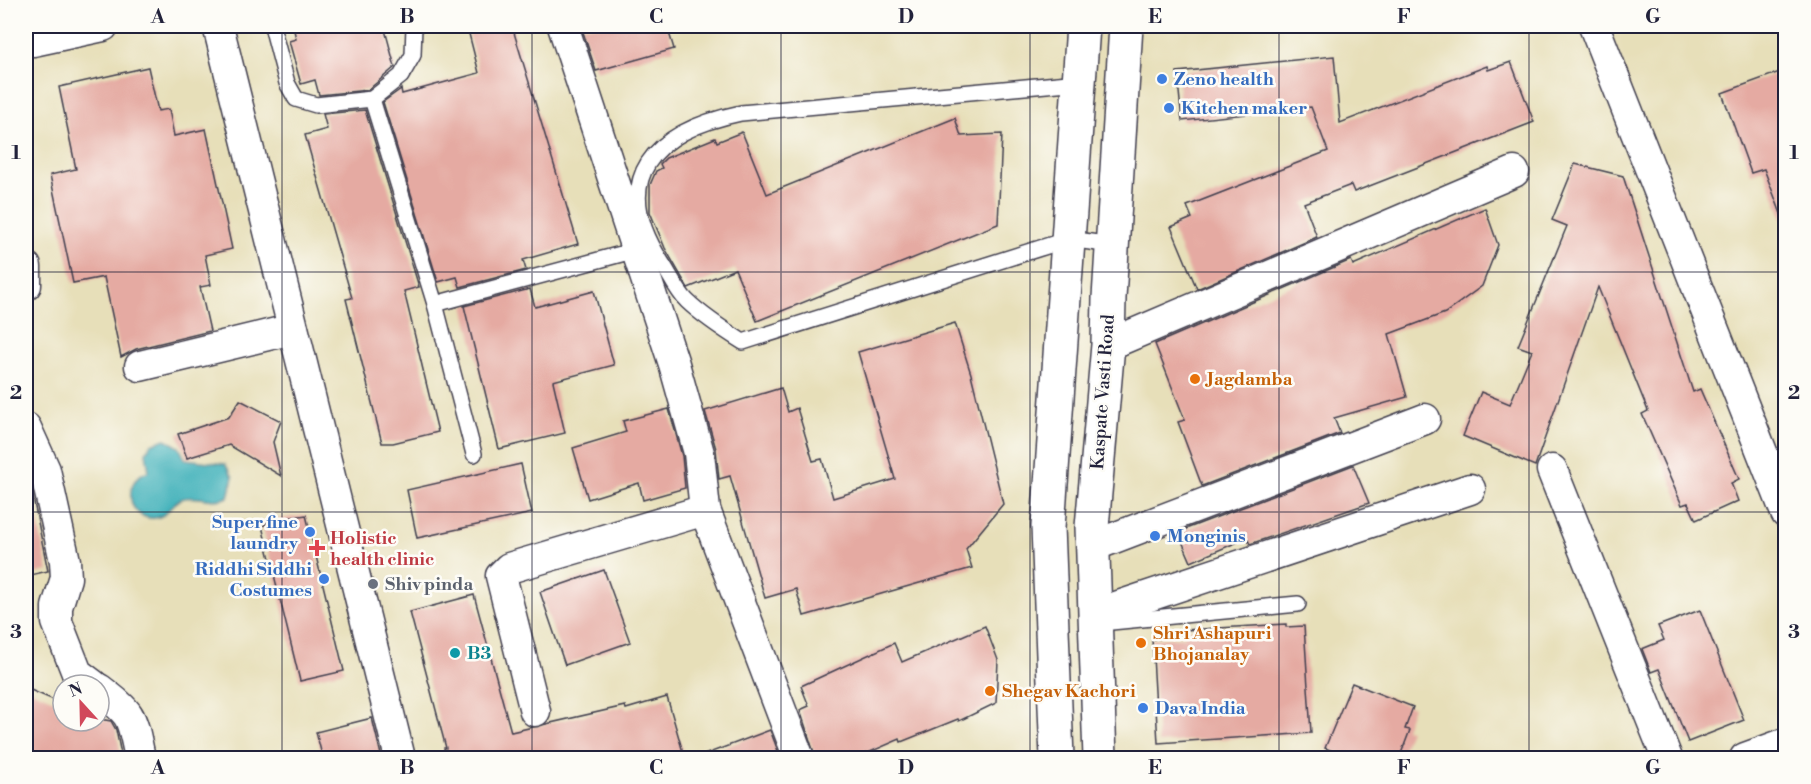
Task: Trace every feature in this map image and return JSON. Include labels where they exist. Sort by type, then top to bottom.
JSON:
[{"type":"main road","points":[[1057,759],[1048,527],[1083,26]]},
{"type":"main road","name":"Kaspate Vasti Road","points":[[1100,759],[1093,546],[1108,345],[1126,26]]},
{"type":"street","points":[[33,41],[103,26]]},
{"type":"street","points":[[218,26],[400,759]]},
{"type":"street","points":[[563,26],[674,364],[699,453],[705,510],[799,759]]},
{"type":"street","points":[[1594,26],[1785,513]]},
{"type":"street","points":[[1108,345],[1514,172]]},
{"type":"street","points":[[26,267],[26,285]]},
{"type":"street","points":[[140,366],[294,328]]},
{"type":"street","points":[[1093,546],[1425,419]]},
{"type":"street","points":[[26,428],[45,470],[65,561],[66,578],[57,607],[57,622],[77,673]]},
{"type":"street","points":[[1552,470],[1667,759]]},
{"type":"street","points":[[1095,619],[1470,489]]},
{"type":"street","points":[[535,711],[501,576],[509,568],[705,510]]},
{"type":"street","points":[[111,698],[127,711],[132,722],[140,759]]},
{"type":"street","points":[[1745,759],[1785,742]]},
{"type":"lane","points":[[272,26],[287,83],[296,99],[316,105],[372,99],[401,76],[412,56],[414,26]]},
{"type":"lane","points":[[1079,82],[741,113],[709,120],[674,137],[656,151],[639,178],[639,210],[652,248],[686,300],[743,342],[1069,238],[1112,245]]},
{"type":"lane","points":[[372,99],[435,304],[474,454]]},
{"type":"lane","points":[[435,304],[636,250]]},
{"type":"lane","points":[[1095,619],[1298,604]]},
{"type":"water","points":[[165,439],[179,447],[185,459],[225,464],[233,477],[228,497],[216,500],[193,497],[181,499],[156,518],[142,516],[136,511],[132,504],[132,488],[141,475],[149,471],[146,453],[151,444]]},
{"type":"building","points":[[293,26],[384,26],[395,67],[368,90],[319,95],[315,80],[301,84],[289,41],[296,39]]},
{"type":"building","points":[[467,26],[512,26],[578,244],[523,260],[526,270],[460,287],[457,277],[438,282],[383,102],[401,89],[402,94],[479,73]]},
{"type":"building","points":[[581,26],[667,26],[674,49],[596,71]]},
{"type":"building","points":[[1334,56],[1340,123],[1487,66],[1488,70],[1511,62],[1534,122],[1354,192],[1351,185],[1304,203],[1317,237],[1197,289],[1171,227],[1192,218],[1187,206],[1328,151],[1311,107],[1182,121],[1177,72]]},
{"type":"building","points":[[148,67],[158,111],[169,109],[174,136],[206,129],[232,249],[205,255],[211,285],[200,287],[210,331],[136,349],[121,357],[104,277],[73,283],[50,175],[76,169],[59,87]]},
{"type":"building","points":[[1785,70],[1785,219],[1783,219],[1764,169],[1751,173],[1722,93]]},
{"type":"building","points":[[365,110],[419,287],[404,291],[438,432],[393,443],[382,443],[346,299],[352,298],[305,135],[327,129],[323,114]]},
{"type":"building","points":[[955,118],[961,136],[1002,134],[998,224],[757,321],[735,269],[688,288],[665,248],[650,212],[650,185],[656,171],[662,168],[660,164],[666,158],[715,138],[717,142],[742,132],[767,194]]},
{"type":"building","points":[[1575,164],[1623,176],[1693,392],[1700,389],[1739,479],[1731,483],[1738,501],[1696,520],[1688,503],[1682,505],[1642,414],[1648,411],[1598,287],[1535,466],[1463,436],[1481,392],[1510,404],[1532,351],[1518,346],[1567,226],[1552,220]]},
{"type":"building","points":[[1485,208],[1498,245],[1482,286],[1445,313],[1389,334],[1407,397],[1334,418],[1340,433],[1202,486],[1178,422],[1185,420],[1155,344],[1351,260],[1353,265]]},
{"type":"building","points":[[530,289],[535,307],[594,291],[614,365],[553,381],[565,433],[499,449],[464,306]]},
{"type":"building","points":[[955,323],[971,374],[1003,504],[966,549],[972,568],[804,616],[796,589],[765,598],[730,476],[719,479],[716,449],[705,411],[781,388],[788,412],[797,408],[813,461],[822,459],[833,498],[895,479],[858,352]]},
{"type":"building","points":[[240,400],[281,421],[273,442],[281,476],[229,445],[187,458],[178,434],[229,417]]},
{"type":"building","points":[[669,409],[682,456],[685,488],[643,500],[639,483],[588,499],[573,448],[626,432],[623,421]]},
{"type":"building","points":[[521,464],[532,513],[417,538],[407,490]]},
{"type":"building","points":[[1353,465],[1369,503],[1250,544],[1247,538],[1191,562],[1178,532]]},
{"type":"building","points":[[26,483],[30,483],[48,571],[26,576]]},
{"type":"building","points":[[306,515],[344,671],[300,681],[262,526],[267,524],[266,521]]},
{"type":"building","points":[[604,570],[630,642],[565,665],[540,592]]},
{"type":"building","points":[[474,595],[511,732],[625,706],[626,709],[667,697],[685,759],[445,759],[444,748],[446,748],[410,612]]},
{"type":"building","points":[[1700,610],[1744,720],[1688,742],[1659,669],[1651,672],[1642,649],[1664,640],[1658,626]]},
{"type":"building","points":[[1286,624],[1286,627],[1304,626],[1311,733],[1158,743],[1152,639],[1184,637],[1184,630]]},
{"type":"building","points":[[985,626],[998,660],[996,703],[959,721],[958,719],[901,742],[900,739],[854,759],[816,759],[800,710],[809,706],[801,686],[894,643],[902,662]]},
{"type":"building","points":[[1352,683],[1413,707],[1405,729],[1410,730],[1399,759],[1353,759],[1325,748]]},
{"type":"building","points":[[26,688],[51,699],[51,733],[111,733],[111,721],[116,730],[122,759],[26,759]]},
{"type":"building","points":[[372,718],[382,759],[323,759],[316,732]]},
{"type":"building","points":[[770,730],[781,759],[701,759],[701,756]]},
{"type":"place","name":"Zeno health","points":[[1162,79]]},
{"type":"place","name":"Kitchen maker","points":[[1169,108]]},
{"type":"place","name":"Jagdamba","points":[[1195,379]]},
{"type":"place","name":"Super fine laundry","points":[[310,532]]},
{"type":"place","name":"Monginis","points":[[1155,536]]},
{"type":"place","name":"Holistic health clinic","points":[[317,548]]},
{"type":"place","name":"Riddhi Siddhi Costumes","points":[[324,579]]},
{"type":"place","name":"Shiv pinda","points":[[373,584]]},
{"type":"place","name":"Shri Ashapuri Bhojanalay","points":[[1141,643]]},
{"type":"place","name":"B3","points":[[455,653]]},
{"type":"place","name":"Shegav Kachori","points":[[990,691]]},
{"type":"place","name":"Dava India","points":[[1143,708]]}]
